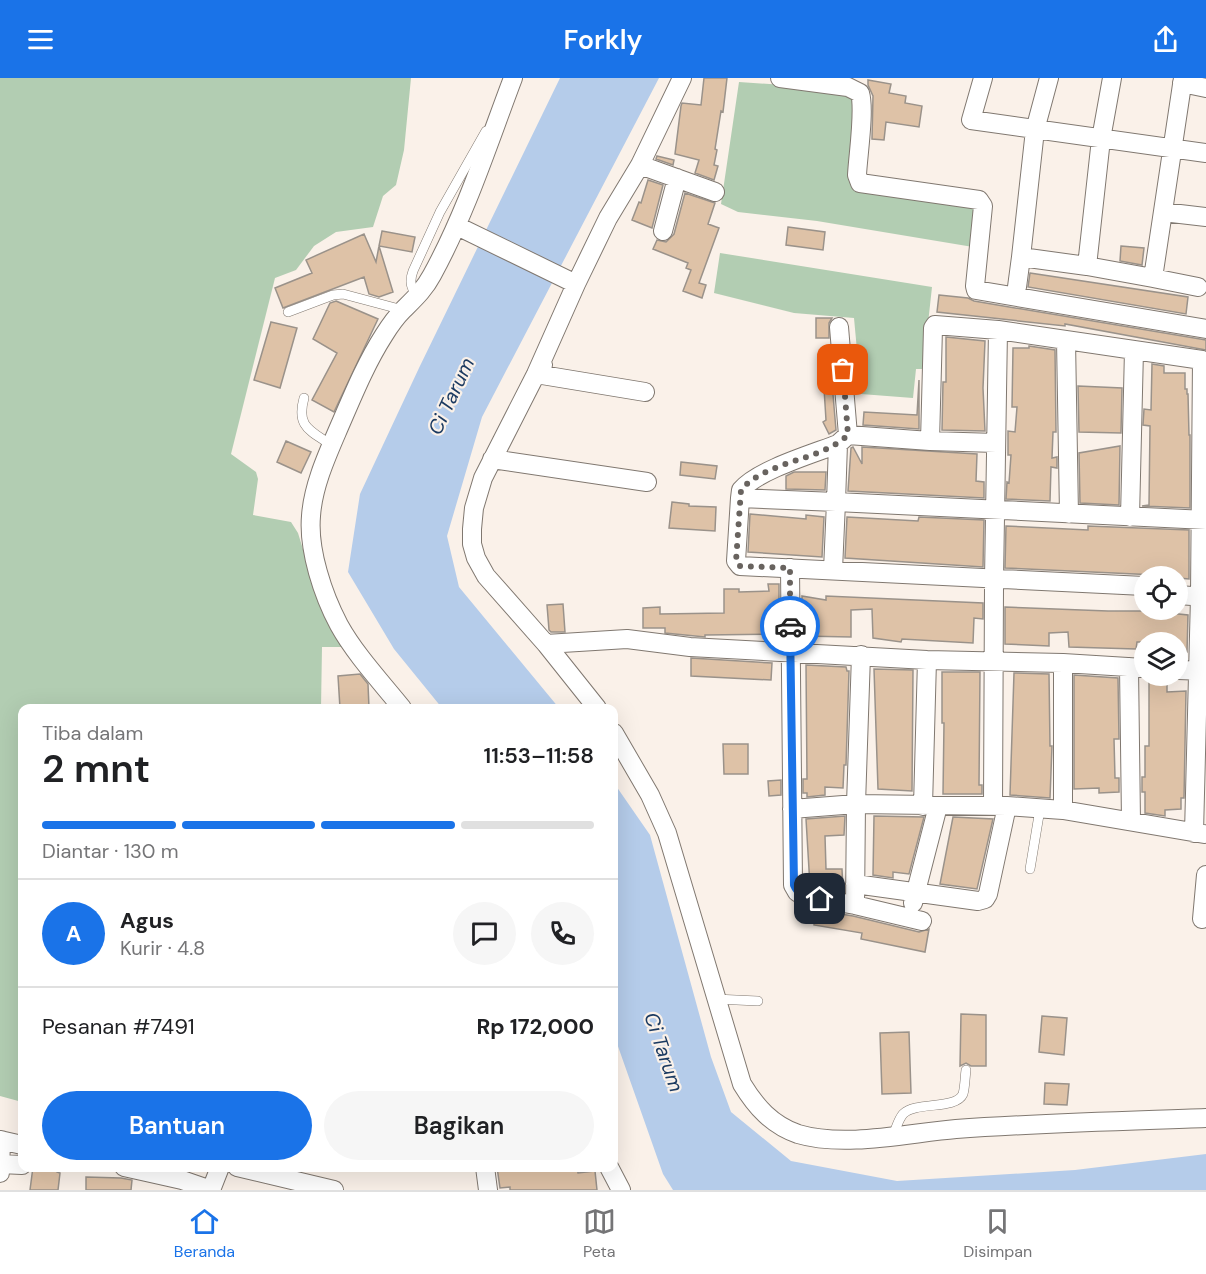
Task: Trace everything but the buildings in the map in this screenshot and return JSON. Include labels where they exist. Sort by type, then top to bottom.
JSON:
[{"type":"street","points":[[399,704],[363,660],[339,625],[313,553],[311,516],[316,491],[331,445],[369,362],[383,336],[431,278],[460,228],[513,78]]},
{"type":"street","points":[[594,704],[486,576],[474,551],[472,529],[474,508],[483,478],[536,374],[572,282],[640,165],[682,78]]},
{"type":"street","points":[[780,78],[848,87],[860,93],[862,112],[856,176],[860,183],[981,202],[983,206],[976,290],[1206,329]]},
{"type":"street","points":[[982,78],[970,120],[1206,153]]},
{"type":"street","points":[[1017,287],[1035,130],[1049,78]]},
{"type":"street","points":[[1087,266],[1101,139],[1112,78]]},
{"type":"street","points":[[1153,278],[1183,81],[1206,88]]},
{"type":"street","points":[[640,165],[715,192]]},
{"type":"street","points":[[663,231],[676,178]]},
{"type":"street","points":[[536,374],[560,339],[596,268],[613,228],[620,199]]},
{"type":"street","points":[[1163,212],[1206,218]]},
{"type":"street","points":[[460,228],[572,282]]},
{"type":"street","points":[[1021,257],[1087,266],[1198,287]]},
{"type":"street","points":[[792,808],[856,804],[1000,806],[1063,810],[1200,834],[1204,360],[998,330],[935,325],[933,328],[930,441]]},
{"type":"street","points":[[833,570],[836,502],[843,439],[839,327]]},
{"type":"street","points":[[855,884],[978,901],[985,899],[988,894],[1000,806],[994,583],[998,330]]},
{"type":"street","points":[[1066,340],[1069,514]]},
{"type":"street","points":[[1130,517],[1134,350]]},
{"type":"street","points":[[536,374],[645,392]]},
{"type":"street","points":[[996,443],[843,439],[783,465],[754,479],[741,490],[737,564],[790,573],[1075,587],[1134,593]]},
{"type":"street","points":[[492,459],[647,482]]},
{"type":"street","points":[[740,498],[1204,520]]},
{"type":"street","points":[[745,578],[833,570],[903,579]]},
{"type":"street","points":[[790,573],[794,885],[797,892],[803,896],[855,905],[915,920],[916,894],[930,806],[927,660]]},
{"type":"street","points":[[1075,587],[1134,586]]},
{"type":"street","points":[[1188,589],[1203,592]]},
{"type":"street","points":[[1188,594],[1203,592]]},
{"type":"street","points":[[546,645],[627,639],[690,647],[927,660],[1063,663],[1134,668]]},
{"type":"street","points":[[855,905],[861,655]]},
{"type":"street","points":[[1063,663],[1063,810]]},
{"type":"street","points":[[1131,821],[1136,686]]},
{"type":"street","points":[[618,740],[650,795],[667,833],[742,1084],[752,1101],[780,1126],[799,1134],[828,1139],[1022,1125],[1206,1118]]},
{"type":"street","points":[[1202,919],[1206,875]]},
{"type":"street","points":[[0,1173],[1,1140],[18,1143]]},
{"type":"street","points":[[0,1164],[18,1165]]},
{"type":"street","points":[[146,1172],[182,1180],[215,1179]]},
{"type":"street","points":[[258,1172],[334,1190]]},
{"type":"street","points":[[486,1172],[488,1190]]},
{"type":"street","points":[[612,1172],[621,1190]]},
{"type":"lane","points":[[417,297],[410,285],[413,271],[462,171],[486,131],[496,121]]},
{"type":"lane","points":[[288,312],[333,295],[343,294],[403,310]]},
{"type":"lane","points":[[304,398],[301,417],[305,427],[331,445]]},
{"type":"lane","points":[[1030,869],[1040,809]]},
{"type":"lane","points":[[715,999],[758,1001]]},
{"type":"lane","points":[[893,1135],[901,1117],[906,1112],[959,1099],[963,1094],[966,1070]]},
{"type":"green space","points":[[0,78],[411,78],[404,150],[396,185],[383,196],[373,227],[336,232],[314,246],[296,270],[275,278],[231,454],[256,472],[258,479],[253,515],[291,522],[298,533],[313,582],[344,647],[322,647],[321,704],[18,704],[18,1101],[0,1096]]},
{"type":"green space","points":[[739,82],[813,87],[858,96],[854,184],[978,205],[973,247],[817,221],[738,212],[721,204]]},
{"type":"green space","points":[[720,253],[932,287],[923,369],[916,369],[913,398],[861,394],[854,318],[794,313],[714,293]]},
{"type":"water","name":"Ci Tarum","points":[[560,78],[659,78],[482,417],[447,536],[459,587],[556,704],[439,704],[394,649],[348,572],[360,494]]},
{"type":"water","name":"Ci Tarum","points":[[618,789],[650,835],[711,1057],[731,1112],[791,1161],[897,1181],[1075,1170],[1206,1154],[1206,1190],[673,1190],[663,1174],[618,1046]]},
{"type":"way so far","points":[[790,626],[790,568],[737,564],[741,490],[754,479],[838,444],[848,435],[843,370]]},
{"type":"route","points":[[790,626],[794,885],[797,892],[803,896],[820,899]]}]
